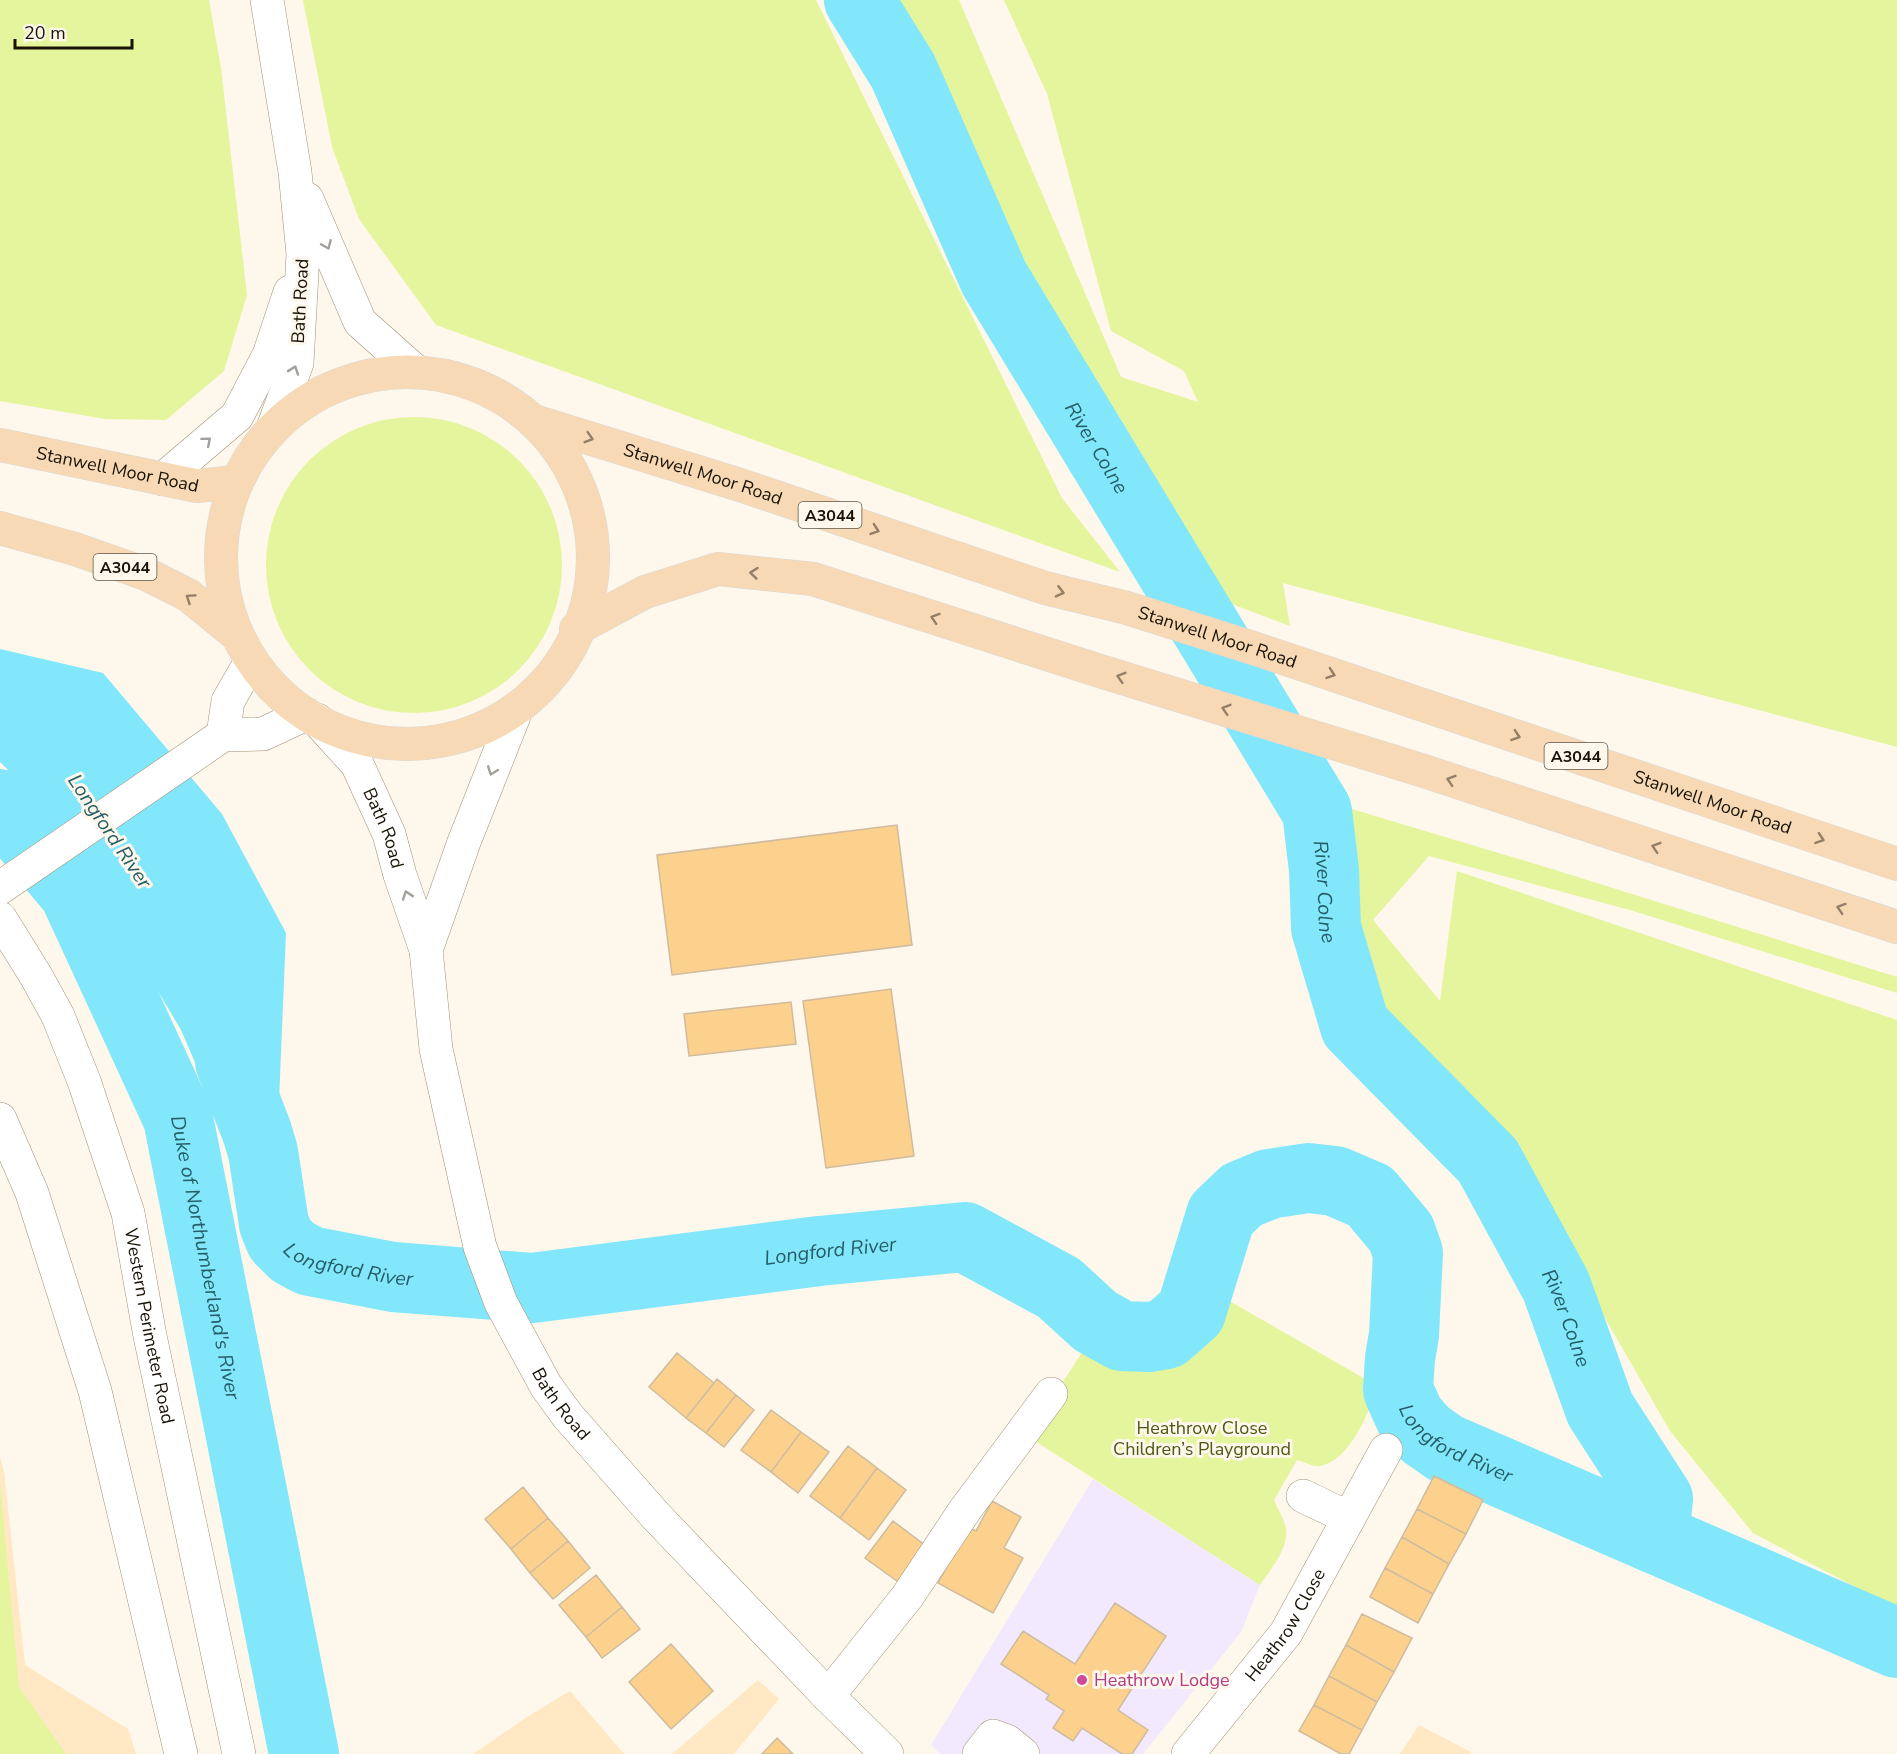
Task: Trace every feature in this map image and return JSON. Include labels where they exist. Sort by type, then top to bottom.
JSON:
[{"type":"main road","points":[[414,370],[463,378],[504,399],[534,421],[566,458],[589,502],[595,545],[590,584],[576,629],[556,667],[514,716],[462,739],[408,745],[367,740],[311,717],[250,663],[236,634],[221,588],[220,551],[235,482],[274,425],[322,391],[368,374],[414,370]]},
{"type":"main road","name":"Stanwell Moor Road","points":[[534,421],[740,485],[1045,588],[1127,608],[1256,649],[1897,864]]},
{"type":"main road","name":"Stanwell Moor Road","points":[[0,445],[198,486],[235,482]]},
{"type":"main road","name":"A3044","points":[[0,528],[75,549],[146,574],[188,595],[236,634]]},
{"type":"main road","points":[[576,629],[645,592],[718,569],[813,579],[1424,771],[1897,927]]},
{"type":"street","name":"Bath Road","points":[[267,0],[296,172],[303,254],[297,363],[274,425]]},
{"type":"street","name":"Bath Road","points":[[296,172],[360,322],[414,370]]},
{"type":"street","points":[[163,479],[237,416],[268,355],[303,254]]},
{"type":"street","points":[[218,738],[228,701],[250,663]]},
{"type":"street","name":"Bath Road","points":[[426,950],[464,842],[514,716]]},
{"type":"street","name":"Bath Road","points":[[311,717],[357,764],[389,834],[400,875],[426,950],[436,1048],[480,1247],[501,1303],[546,1386],[567,1416],[655,1515],[828,1696],[887,1754]]},
{"type":"street","points":[[5,884],[218,738],[263,734],[311,717]]},
{"type":"street","name":"Western Perimeter Road","points":[[0,918],[58,1016],[84,1081],[128,1213],[155,1359],[239,1754]]},
{"type":"street","points":[[0,1119],[32,1193],[95,1391],[181,1754]]},
{"type":"street","points":[[828,1696],[907,1597],[965,1510],[1052,1394]]},
{"type":"street","name":"Heathrow Close","points":[[1188,1754],[1286,1633],[1386,1450]]},
{"type":"street","points":[[1303,1496],[1349,1518]]},
{"type":"street","points":[[979,1754],[993,1736],[1007,1742],[1023,1754]]},
{"type":"shaded area","points":[[0,1457],[4,1472],[25,1665],[128,1729],[136,1754],[0,1754]]},
{"type":"shaded area","points":[[1093,1479],[1260,1585],[1241,1632],[1143,1754],[940,1754],[931,1745]]},
{"type":"shaded area","points":[[758,1680],[779,1699],[734,1754],[672,1754]]},
{"type":"shaded area","points":[[570,1691],[624,1754],[473,1754],[527,1717]]},
{"type":"shaded area","points":[[1419,1725],[1471,1752],[1470,1754],[1400,1754]]},
{"type":"green space","points":[[0,0],[209,0],[221,68],[247,295],[224,371],[166,420],[105,419],[0,401]]},
{"type":"green space","points":[[303,0],[816,0],[1062,498],[1120,572],[436,325],[359,219],[332,147]]},
{"type":"green space","points":[[892,0],[959,0],[1121,377],[1198,402],[1184,371],[1111,331],[1047,94],[1004,0],[1897,0],[1897,747],[1283,583],[1290,626],[1179,584]]},
{"type":"green space","points":[[414,417],[443,420],[471,428],[508,450],[519,460],[545,495],[551,508],[559,536],[562,565],[559,594],[551,622],[529,659],[519,670],[484,696],[471,702],[443,710],[414,713],[385,710],[357,702],[320,680],[309,670],[283,635],[277,622],[269,594],[266,565],[269,536],[277,508],[299,471],[309,460],[344,434],[357,428],[385,420]]},
{"type":"green space","points":[[1335,804],[1897,977],[1897,993],[1630,910],[1429,856],[1373,920],[1440,1001],[1457,871],[1897,1020],[1897,1609],[1753,1533],[1670,1431],[1563,1245],[1466,1094],[1390,1023],[1338,877]]},
{"type":"green space","name":"Heathrow Close Children’s Playground","points":[[1219,1295],[1379,1387],[1357,1434],[1341,1454],[1331,1462],[1320,1466],[1297,1460],[1274,1500],[1286,1528],[1285,1543],[1260,1585],[1027,1436],[1089,1342],[1116,1352],[1138,1355],[1154,1355],[1168,1351],[1181,1345],[1192,1336],[1211,1311]]},
{"type":"green space","points":[[0,1483],[19,1687],[66,1754],[0,1754]]},
{"type":"water","points":[[0,649],[103,673],[222,814],[286,933],[277,1149],[237,1159],[181,1030],[52,812],[0,762]]},
{"type":"building","points":[[897,825],[912,945],[672,975],[657,855]]},
{"type":"building","points":[[891,989],[914,1156],[826,1168],[803,1001]]},
{"type":"building","points":[[791,1002],[796,1044],[689,1056],[684,1014]]},
{"type":"building","points":[[677,1353],[714,1383],[686,1418],[649,1387]]},
{"type":"building","points":[[717,1379],[736,1395],[706,1433],[686,1418]]},
{"type":"building","points":[[736,1395],[754,1410],[724,1447],[706,1433]]},
{"type":"building","points":[[771,1410],[801,1432],[771,1472],[741,1450]]},
{"type":"building","points":[[801,1432],[829,1452],[798,1493],[771,1472]]},
{"type":"building","points":[[848,1446],[877,1468],[840,1518],[810,1496]]},
{"type":"building","points":[[877,1468],[906,1490],[869,1540],[840,1518]]},
{"type":"building","points":[[1434,1476],[1483,1500],[1466,1534],[1417,1509]]},
{"type":"building","points":[[523,1487],[548,1518],[511,1549],[485,1519]]},
{"type":"building","points":[[992,1501],[1021,1517],[1004,1548],[1023,1558],[993,1613],[938,1583],[968,1527],[976,1531]]},
{"type":"building","points":[[1417,1509],[1466,1534],[1449,1564],[1402,1537]]},
{"type":"building","points":[[548,1518],[568,1541],[530,1573],[511,1549]]},
{"type":"building","points":[[893,1521],[930,1549],[904,1586],[865,1558]]},
{"type":"building","points":[[1402,1537],[1449,1564],[1433,1594],[1385,1568]]},
{"type":"building","points":[[568,1541],[590,1568],[553,1599],[530,1573]]},
{"type":"building","points":[[1385,1568],[1433,1594],[1418,1623],[1370,1597]]},
{"type":"building","points":[[596,1575],[622,1607],[586,1637],[559,1605]]},
{"type":"building","name":"Heathrow Lodge","points":[[1115,1603],[1166,1636],[1118,1710],[1148,1730],[1132,1754],[1122,1754],[1082,1728],[1073,1741],[1053,1728],[1064,1711],[1046,1699],[1049,1695],[1001,1664],[1023,1631],[1075,1664]]},
{"type":"building","points":[[622,1607],[640,1629],[602,1658],[586,1637]]},
{"type":"building","points":[[1362,1614],[1412,1638],[1394,1672],[1346,1645]]},
{"type":"building","points":[[671,1644],[713,1691],[671,1729],[629,1682]]},
{"type":"building","points":[[1346,1645],[1394,1672],[1377,1702],[1329,1676]]},
{"type":"building","points":[[1329,1676],[1377,1702],[1362,1730],[1314,1705]]},
{"type":"building","points":[[1314,1705],[1362,1730],[1349,1754],[1341,1754],[1299,1731]]},
{"type":"building","points":[[777,1738],[793,1754],[762,1754]]},
{"type":"waterway","name":"River Colne","points":[[859,0],[903,71],[994,278],[1317,811],[1324,870],[1326,928],[1355,1026],[1488,1161],[1556,1286],[1600,1409],[1658,1499],[1654,1538],[1897,1643]]},
{"type":"waterway","name":"Duke of Northumberland's River","points":[[0,804],[74,892],[178,1118],[304,1754]]},
{"type":"waterway","name":"Longford River","points":[[230,1062],[263,1152],[274,1224],[280,1239],[293,1252],[310,1261],[393,1277],[532,1288],[819,1251],[965,1237],[1059,1288],[1095,1321],[1122,1336],[1149,1337],[1166,1334],[1191,1312],[1221,1215],[1242,1195],[1269,1184],[1308,1178],[1335,1181],[1370,1196],[1401,1233],[1408,1253],[1404,1335],[1398,1390],[1410,1417],[1425,1434],[1445,1448],[1654,1538]]},
{"type":"place","name":"Heathrow Lodge","points":[[1082,1680]]}]
